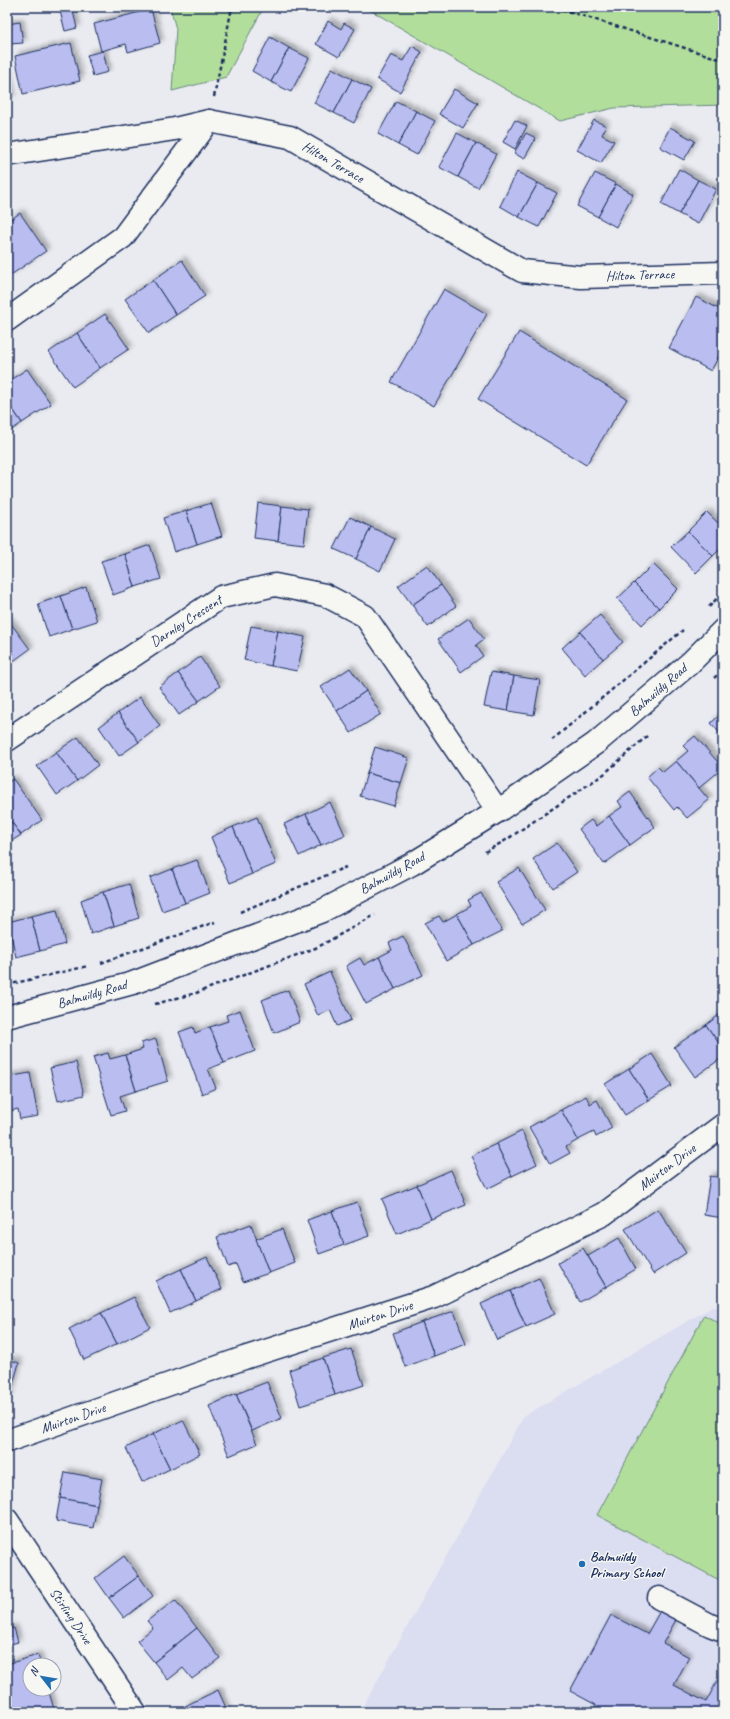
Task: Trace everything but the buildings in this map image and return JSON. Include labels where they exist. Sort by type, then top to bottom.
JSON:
[{"type":"street","points":[[7,155],[175,129],[209,121]]},
{"type":"street","points":[[7,320],[123,237],[209,121]]},
{"type":"street","name":"Hilton Terrace","points":[[209,121],[290,137],[522,271],[582,277],[723,273]]},
{"type":"street","name":"Darnley Crescent","points":[[7,740],[221,597],[275,585],[325,595],[365,616],[498,811]]},
{"type":"street","name":"Balmuildy Road","points":[[7,1017],[133,983],[322,911],[412,864],[498,811],[596,743],[690,663],[723,630]]},
{"type":"street","name":"Muirton Drive","points":[[7,1441],[244,1358],[434,1298],[604,1214],[723,1125]]},
{"type":"street","name":"Stirling Drive","points":[[7,1520],[135,1712]]},
{"type":"street","points":[[659,1598],[710,1625],[723,1630]]},
{"type":"path","points":[[209,121],[232,7]]},
{"type":"path","points":[[555,7],[723,60]]},
{"type":"path","points":[[707,610],[723,592]]},
{"type":"path","points":[[547,744],[689,625]]},
{"type":"path","points":[[233,915],[347,867]]},
{"type":"path","points":[[98,964],[218,921]]},
{"type":"path","points":[[7,985],[91,966]]},
{"type":"shaded area","name":"Balmuildy Primary School","points":[[714,1306],[723,1312],[723,1712],[360,1712],[524,1416]]},
{"type":"green space","points":[[170,7],[264,7],[226,77],[172,91],[176,29]]},
{"type":"green space","points":[[365,7],[723,7],[723,105],[614,108],[560,121]]},
{"type":"green space","points":[[704,1315],[723,1325],[723,1582],[597,1515]]},
{"type":"place","name":"Balmuildy Primary School","points":[[582,1564]]}]
